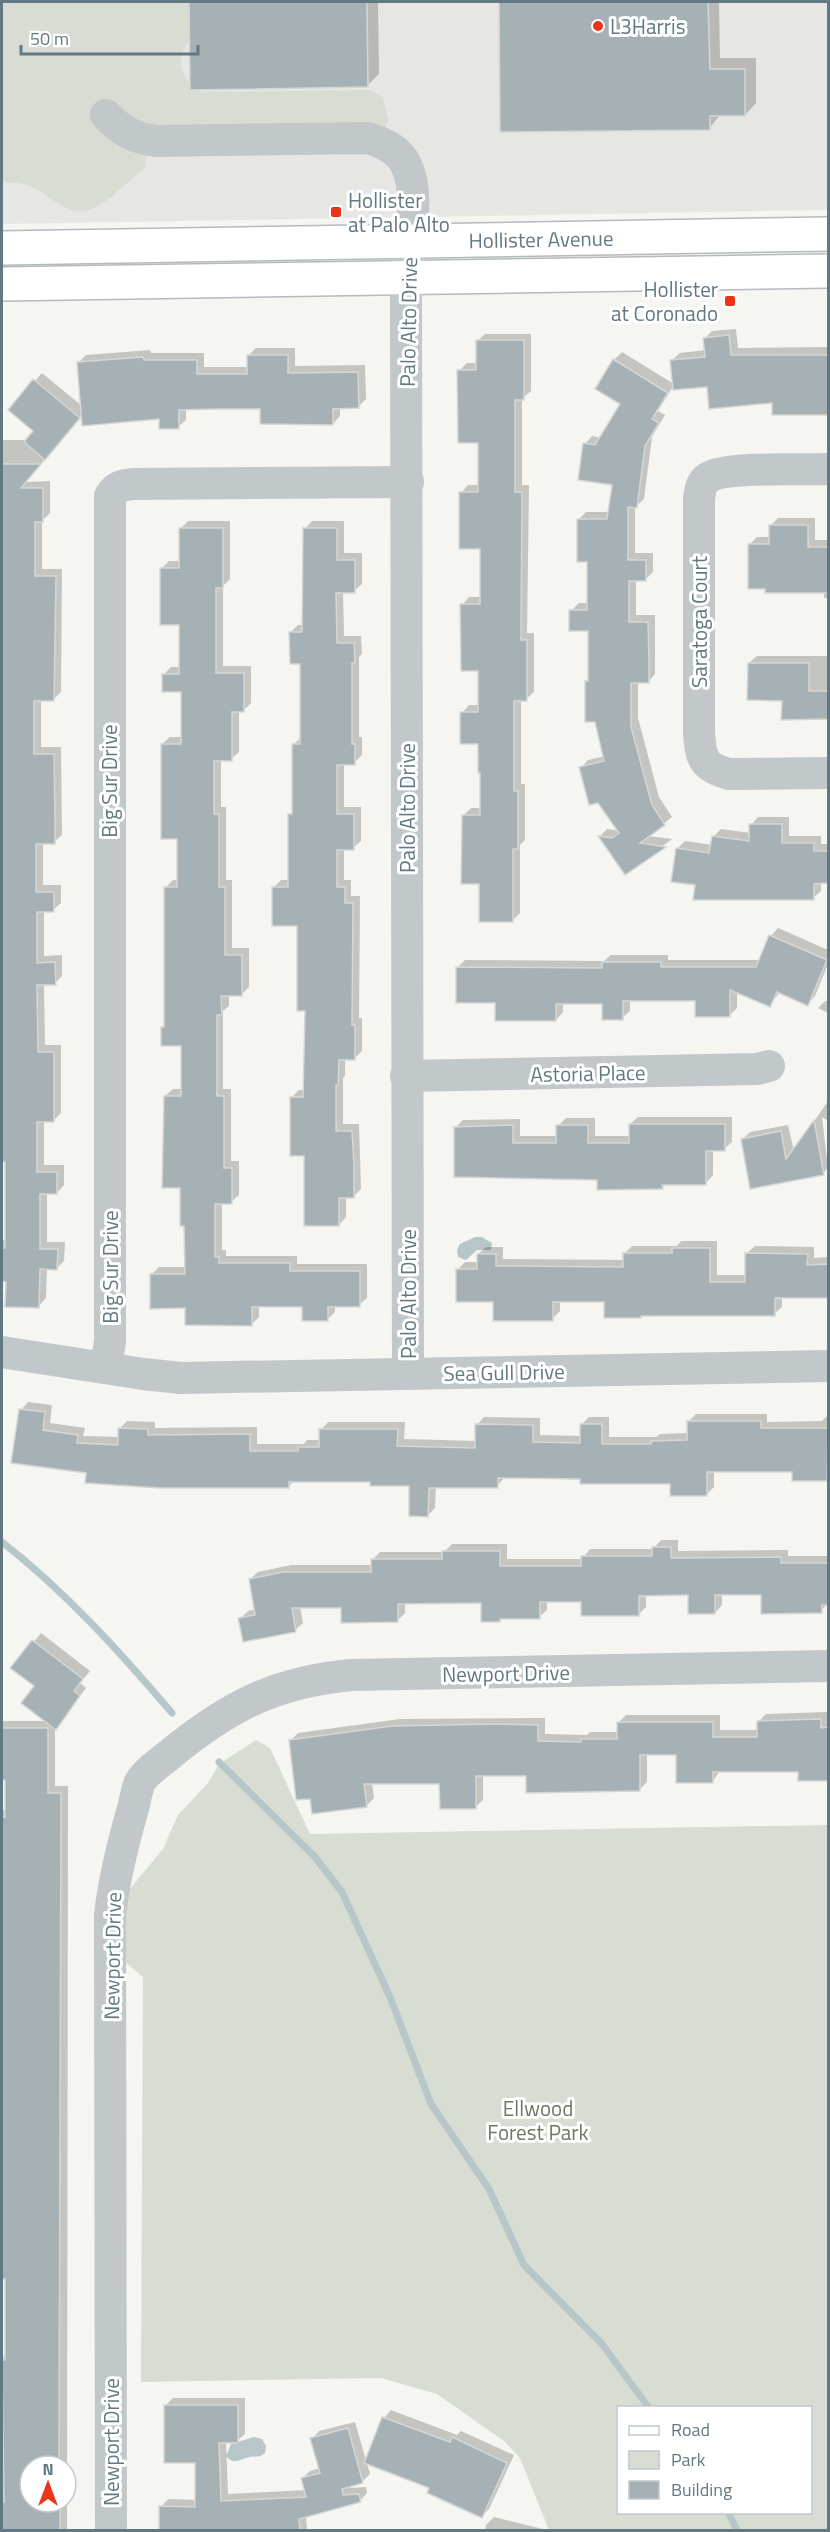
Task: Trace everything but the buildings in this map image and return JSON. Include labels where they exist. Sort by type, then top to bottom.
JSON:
[{"type":"main road","name":"Hollister Avenue","points":[[2,248],[828,234]]},
{"type":"main road","name":"Hollister Avenue","points":[[2,284],[828,271]]},
{"type":"street","name":"Palo Alto Drive","points":[[106,115],[120,130],[139,138],[156,141],[368,138],[383,143],[398,153],[406,165],[411,180],[412,220],[406,276],[408,1374]]},
{"type":"street","name":"Saratoga Court","points":[[828,469],[726,472],[706,478],[700,493],[699,590],[699,733],[701,755],[706,764],[715,770],[729,774],[828,773]]},
{"type":"street","name":"Big Sur Drive","points":[[106,1368],[110,1341],[110,496],[114,489],[134,484],[408,482]]},
{"type":"street","name":"Astoria Place","points":[[406,1076],[725,1070],[769,1066]]},
{"type":"street","name":"Sea Gull Drive","points":[[2,1352],[181,1378],[828,1366]]},
{"type":"street","name":"Newport Drive","points":[[111,2530],[110,1915],[122,1843],[127,1778],[230,1710],[269,1691],[315,1680],[351,1675],[828,1666]]},
{"type":"shaded area","points":[[2,2],[828,2],[828,210],[2,224]]},
{"type":"shaded area","points":[[475,1237],[482,1237],[492,1243],[491,1250],[477,1250],[466,1260],[458,1257],[457,1250],[460,1244]]},
{"type":"shaded area","points":[[254,2437],[262,2439],[266,2446],[263,2455],[237,2461],[232,2461],[226,2456],[231,2444]]},
{"type":"green space","points":[[2,2],[188,2],[192,31],[181,58],[181,64],[187,80],[201,92],[370,90],[383,97],[388,119],[383,131],[150,150],[145,168],[107,200],[89,209],[79,211],[70,209],[34,188],[22,183],[6,183],[2,179]]},
{"type":"green space","name":"Ellwood Forest Park","points":[[256,1740],[270,1748],[310,1834],[828,1825],[828,2530],[549,2530],[520,2458],[504,2441],[437,2394],[381,2378],[141,2382],[143,1977],[123,1960],[115,1907],[163,1849],[178,1815],[208,1783],[219,1764]]},
{"type":"waterway","points":[[2,1542],[48,1581],[91,1623],[172,1713]]},
{"type":"waterway","points":[[219,1762],[315,1857],[342,1892],[390,1997],[431,2104],[489,2189],[524,2265],[602,2344],[648,2406]]},
{"type":"waterway","points":[[729,2514],[737,2530]]},
{"type":"place","name":"L3Harris","points":[[598,26]]},
{"type":"place","name":"Hollister at Palo Alto","points":[[336,212]]},
{"type":"place","name":"Hollister at Coronado","points":[[730,301]]}]
